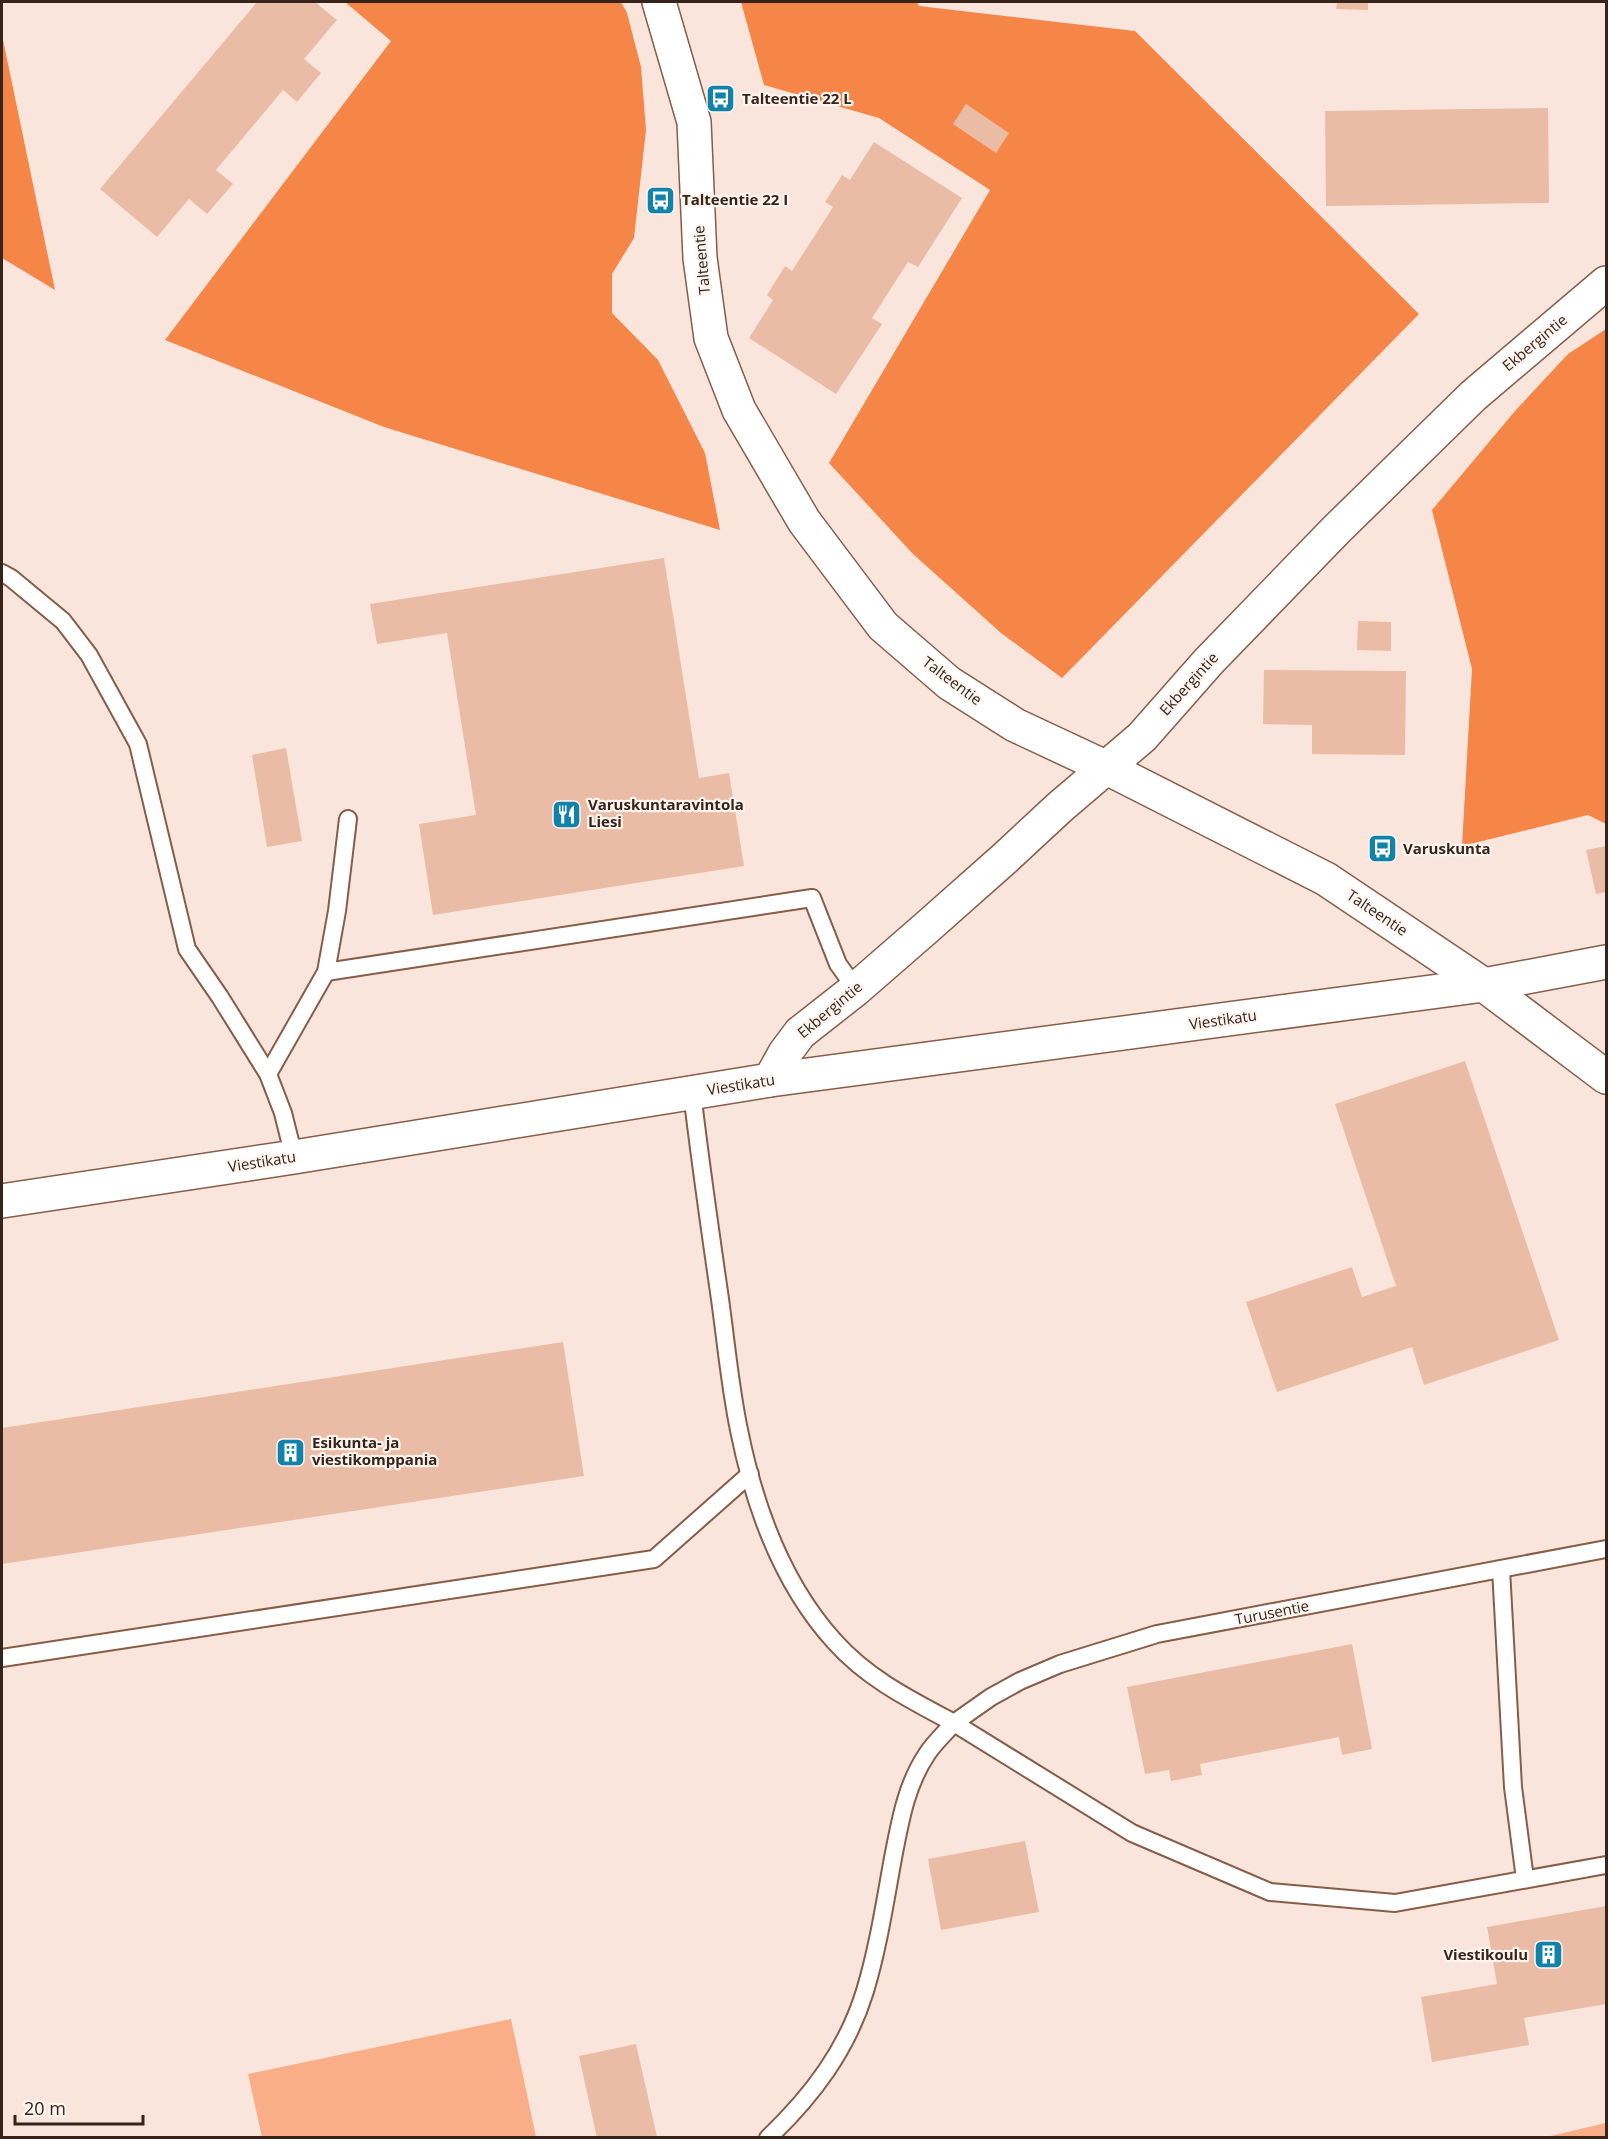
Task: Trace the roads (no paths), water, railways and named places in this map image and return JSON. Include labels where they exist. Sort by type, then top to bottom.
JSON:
[{"type":"street","name":"Talteentie","points":[[659,2],[694,122],[700,258],[711,338],[744,420],[804,521],[884,626],[949,683],[1005,719],[1326,879],[1484,985],[1606,1077]]},
{"type":"street","name":"Ekbergintie","points":[[770,1080],[785,1053],[800,1033],[856,988],[1142,737],[1209,661],[1304,563],[1473,396],[1606,283]]},
{"type":"street","name":"Viestikatu","points":[[2,1201],[294,1157],[770,1080],[1484,985],[1606,962]]},
{"type":"lane","points":[[2,573],[63,621],[89,655],[138,744],[187,949],[268,1074],[283,1113],[294,1157]]},
{"type":"lane","points":[[268,1074],[326,972],[337,910],[348,819]]},
{"type":"lane","points":[[326,972],[812,897],[838,964],[856,988]]},
{"type":"lane","points":[[692,1092],[738,1429],[750,1474],[772,1541],[791,1581],[834,1641],[858,1666],[890,1688],[954,1724],[1132,1833],[1270,1892],[1395,1904],[1606,1865]]},
{"type":"lane","points":[[2,1658],[654,1559],[750,1474]]},
{"type":"lane","name":"Turusentie","points":[[768,2138],[796,2111],[820,2081],[846,2039],[867,1983],[902,1814],[911,1784],[927,1754],[954,1724],[991,1697],[1020,1681],[1060,1664],[1157,1634],[1606,1549]]},
{"type":"lane","points":[[1501,1569],[1513,1787],[1525,1880]]},
{"type":"place","name":"Talteentie 22 L","points":[[721,99]]},
{"type":"place","name":"Talteentie 22 I","points":[[661,200]]},
{"type":"place","name":"Varuskuntaravintola Liesi","points":[[567,814]]},
{"type":"place","name":"Varuskunta","points":[[1382,849]]},
{"type":"place","name":"Esikunta- ja viestikomppania","points":[[291,1452]]},
{"type":"place","name":"Viestikoulu","points":[[1549,1955]]}]
